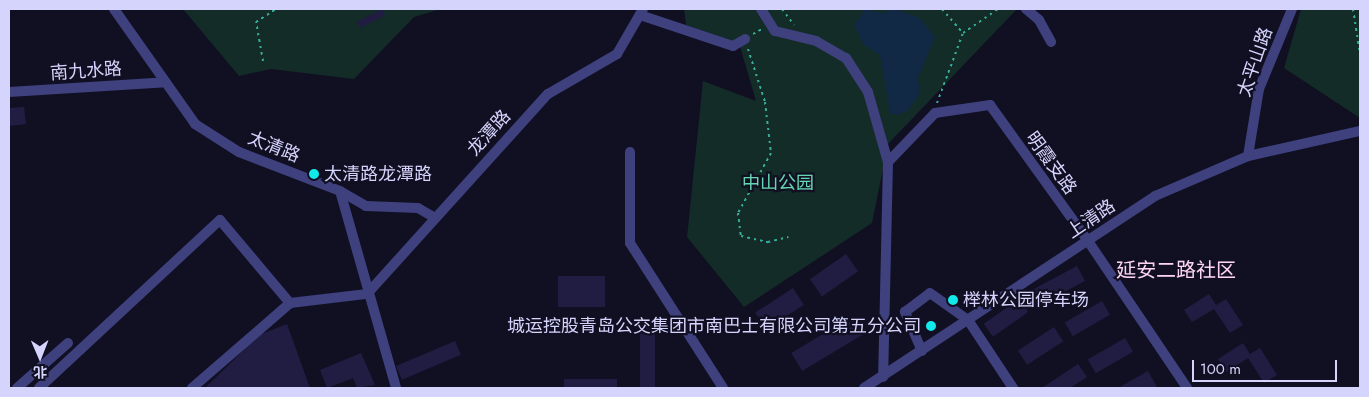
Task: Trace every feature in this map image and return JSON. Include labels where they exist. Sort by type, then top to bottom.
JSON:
[{"type":"street","name":"太清路","points":[[114,9],[195,124],[239,152],[340,191],[366,206],[418,208],[436,218]]},
{"type":"street","points":[[761,9],[770,25],[788,36],[804,38],[832,49],[859,73],[888,162],[883,377]]},
{"type":"street","points":[[1026,9],[1039,20],[1051,42]]},
{"type":"street","name":"太平山路","points":[[1248,156],[1258,89],[1292,9]]},
{"type":"street","points":[[642,12],[733,46],[745,39]]},
{"type":"street","name":"龙潭路","points":[[367,294],[548,94],[617,54],[642,12]]},
{"type":"street","name":"南九水路","points":[[9,92],[166,82]]},
{"type":"street","name":"明霞支路","points":[[935,113],[990,106],[1088,241],[1187,388]]},
{"type":"street","points":[[888,162],[935,113]]},
{"type":"street","name":"上清路","points":[[864,388],[1155,196],[1248,156],[1360,131]]},
{"type":"street","points":[[630,152],[630,243],[723,388]]},
{"type":"street","points":[[340,191],[367,294],[396,388]]},
{"type":"street","points":[[39,388],[220,220],[290,303]]},
{"type":"street","points":[[922,351],[905,312],[930,293],[968,320],[1013,388]]},
{"type":"street","points":[[192,388],[290,303],[367,294]]},
{"type":"street","points":[[17,388],[68,343]]},
{"type":"path","points":[[263,61],[256,22],[276,9]]},
{"type":"path","points":[[782,9],[804,38]]},
{"type":"path","points":[[942,9],[963,33]]},
{"type":"path","points":[[935,113],[953,51],[963,33],[998,9]]},
{"type":"path","points":[[1353,9],[1360,54]]},
{"type":"path","points":[[770,25],[745,39],[765,102],[771,153],[738,213],[741,236],[768,242],[788,236]]},
{"type":"green space","points":[[183,9],[441,9],[414,17],[354,79],[271,69],[239,76]]},
{"type":"green space","name":"中山公园","points":[[684,9],[1017,9],[888,144],[872,223],[744,307],[687,237],[703,81],[756,101],[739,43],[686,25]]},
{"type":"green space","points":[[1301,9],[1360,9],[1360,118],[1284,68]]},
{"type":"water","points":[[865,9],[885,14],[888,9],[895,9],[920,18],[935,37],[918,78],[920,94],[908,110],[898,115],[890,113],[880,55],[864,45],[854,25]]},
{"type":"building","points":[[382,9],[385,15],[360,28],[357,22]]},
{"type":"building","points":[[24,107],[26,124],[9,126],[9,108]]},
{"type":"building","points":[[846,254],[858,271],[822,296],[810,279]]},
{"type":"building","points":[[1077,266],[1085,281],[1036,307],[1028,292]]},
{"type":"building","points":[[558,276],[605,276],[605,307],[558,307]]},
{"type":"building","points":[[793,288],[804,305],[766,329],[755,313]]},
{"type":"building","points":[[1209,294],[1216,305],[1226,299],[1243,325],[1230,333],[1214,309],[1192,322],[1184,310]]},
{"type":"building","points":[[1019,299],[1028,312],[993,337],[984,324]]},
{"type":"building","points":[[1102,301],[1110,315],[1073,336],[1065,323]]},
{"type":"building","points":[[853,316],[864,334],[802,371],[791,353]]},
{"type":"building","points":[[287,324],[310,388],[205,388],[259,335]]},
{"type":"building","points":[[640,324],[655,324],[655,388],[640,388]]},
{"type":"building","points":[[1054,327],[1063,341],[1027,365],[1018,350]]},
{"type":"building","points":[[1125,338],[1133,352],[1096,373],[1088,360]]},
{"type":"building","points":[[455,341],[461,355],[402,380],[396,366]]},
{"type":"building","points":[[1243,343],[1250,354],[1260,348],[1277,375],[1264,383],[1248,358],[1226,372],[1218,359]]},
{"type":"building","points":[[361,353],[375,385],[357,388],[353,378],[327,388],[320,370]]},
{"type":"building","points":[[1078,364],[1087,377],[1070,388],[1042,388]]},
{"type":"building","points":[[1148,371],[1157,387],[1118,388]]},
{"type":"building","points":[[564,379],[617,379],[617,388],[564,388]]},
{"type":"place","name":"太清路龙潭路","points":[[314,174]]},
{"type":"place","name":"榉林公园停车场","points":[[953,300]]},
{"type":"place","name":"城运控股青岛公交集团市南巴士有限公司第五分公司","points":[[931,326]]},
{"type":"district","name":"延安二路社区","points":[[1176,270]]}]
